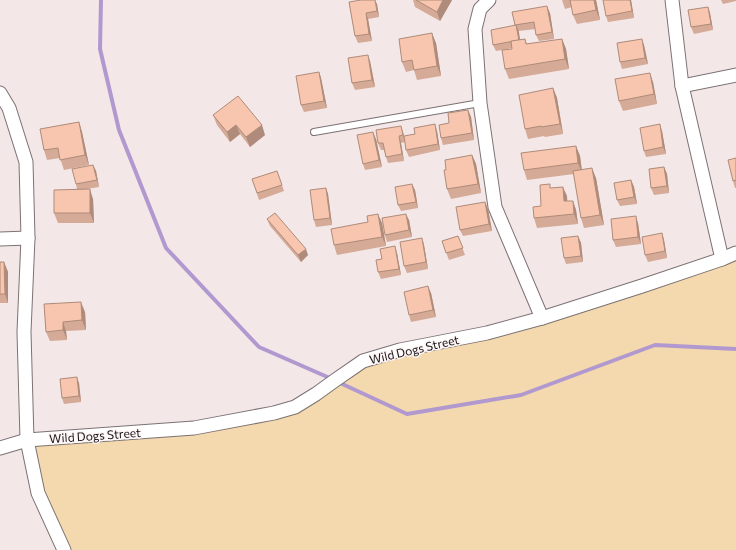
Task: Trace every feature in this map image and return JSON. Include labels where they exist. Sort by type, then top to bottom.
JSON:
[{"type":"street","points":[[489,0],[480,9],[475,29],[480,103],[495,207],[542,318]]},
{"type":"street","points":[[672,0],[682,86],[722,259]]},
{"type":"street","points":[[682,86],[736,75]]},
{"type":"street","points":[[0,93],[9,108],[26,162],[28,238],[24,332],[27,440],[38,493],[64,550]]},
{"type":"street","points":[[0,239],[28,238]]},
{"type":"street","name":"Wild Dogs Street","points":[[0,448],[27,440],[194,428],[274,413],[295,406],[316,394],[363,361],[400,350],[487,333],[542,318],[642,286],[736,253]]},
{"type":"lane","points":[[314,132],[480,103]]},
{"type":"shaded area","points":[[736,253],[736,550],[64,550],[62,547],[27,440],[274,413],[363,361],[487,333]]},
{"type":"building","points":[[375,0],[377,11],[366,13],[369,34],[355,36],[349,2]]},
{"type":"building","points":[[416,0],[443,0],[437,12]]},
{"type":"building","points":[[570,0],[594,0],[596,10],[573,15]]},
{"type":"building","points":[[603,0],[630,0],[632,11],[606,16]]},
{"type":"building","points":[[547,6],[552,32],[536,35],[534,22],[515,25],[512,12]]},
{"type":"building","points":[[708,7],[711,24],[691,27],[688,10]]},
{"type":"building","points":[[516,25],[519,40],[493,45],[491,30]]},
{"type":"building","points":[[432,33],[437,66],[414,70],[412,60],[402,62],[399,39]]},
{"type":"building","points":[[525,39],[526,44],[562,39],[565,59],[505,69],[502,50],[512,49],[511,41]]},
{"type":"building","points":[[642,39],[645,58],[620,62],[617,43]]},
{"type":"building","points":[[368,55],[372,80],[352,83],[348,58]]},
{"type":"building","points":[[319,72],[324,101],[301,105],[296,76]]},
{"type":"building","points":[[650,73],[654,94],[619,101],[615,79]]},
{"type":"building","points":[[553,88],[560,124],[525,129],[519,95]]},
{"type":"building","points":[[238,96],[262,125],[246,137],[236,125],[227,132],[213,115]]},
{"type":"building","points":[[468,110],[472,133],[441,138],[439,125],[449,123],[448,113]]},
{"type":"building","points":[[79,122],[85,155],[60,160],[58,148],[44,150],[40,129]]},
{"type":"building","points":[[435,124],[438,144],[406,150],[404,136],[415,134],[414,128]]},
{"type":"building","points":[[660,124],[663,147],[644,151],[640,128]]},
{"type":"building","points":[[401,126],[403,135],[399,136],[402,154],[386,157],[383,143],[378,143],[376,130]]},
{"type":"building","points":[[373,132],[379,160],[363,164],[357,135]]},
{"type":"building","points":[[576,146],[578,163],[524,170],[521,153]]},
{"type":"building","points":[[472,155],[478,184],[447,189],[444,170],[446,170],[445,160]]},
{"type":"building","points":[[736,158],[736,180],[733,181],[728,160]]},
{"type":"building","points":[[93,165],[97,180],[76,184],[72,169]]},
{"type":"building","points":[[664,167],[667,186],[651,188],[649,169]]},
{"type":"building","points":[[592,168],[600,215],[581,218],[573,171]]},
{"type":"building","points":[[277,171],[282,185],[257,193],[252,179]]},
{"type":"building","points":[[631,180],[634,197],[617,200],[614,183]]},
{"type":"building","points":[[412,184],[416,202],[398,205],[395,187]]},
{"type":"building","points":[[550,184],[550,188],[563,187],[564,201],[573,201],[574,214],[534,218],[533,207],[541,206],[540,185]]},
{"type":"building","points":[[326,188],[330,218],[314,220],[310,190]]},
{"type":"building","points":[[90,189],[90,213],[54,213],[54,190]]},
{"type":"building","points":[[485,202],[489,224],[460,230],[456,207]]},
{"type":"building","points":[[275,213],[306,249],[298,255],[267,219]]},
{"type":"building","points":[[378,214],[382,237],[334,245],[331,229],[368,222],[367,216]]},
{"type":"building","points":[[406,214],[409,230],[385,235],[382,218]]},
{"type":"building","points":[[636,216],[638,237],[613,240],[611,219]]},
{"type":"building","points":[[662,233],[665,251],[645,255],[642,237]]},
{"type":"building","points":[[458,236],[463,248],[446,253],[442,241]]},
{"type":"building","points":[[578,236],[581,256],[564,258],[561,238]]},
{"type":"building","points":[[422,238],[426,262],[404,266],[400,242]]},
{"type":"building","points":[[395,246],[399,269],[378,272],[376,260],[382,259],[380,249]]},
{"type":"building","points":[[0,262],[4,262],[5,294],[0,294]]},
{"type":"building","points":[[428,286],[433,310],[409,315],[404,292]]},
{"type":"building","points":[[81,302],[82,320],[63,322],[63,330],[46,332],[44,304]]},
{"type":"building","points":[[77,377],[79,396],[62,398],[60,379]]},
{"type":"waterway","points":[[101,0],[100,49],[119,130],[166,248],[259,347],[332,379]]},
{"type":"waterway","points":[[338,382],[407,414],[521,395],[655,345],[736,349]]}]
